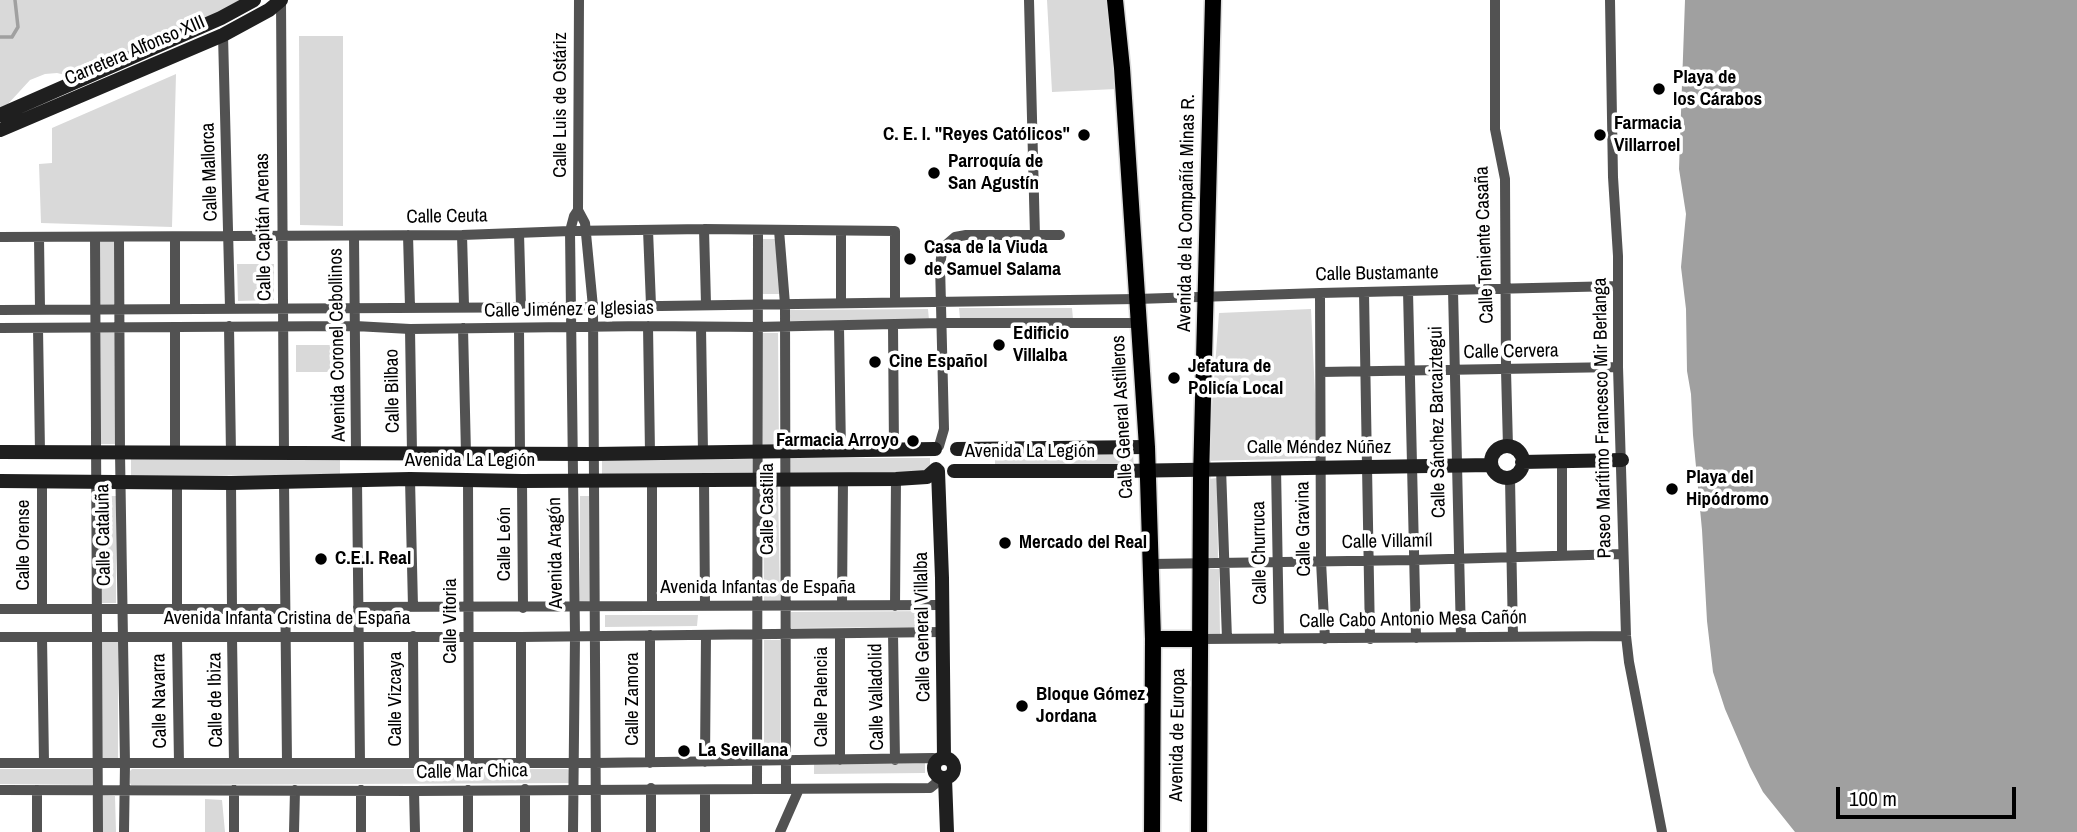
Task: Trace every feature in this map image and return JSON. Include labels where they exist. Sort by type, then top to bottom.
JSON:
[{"type":"main road","name":"Calle General Astilleros","points":[[1115,0],[1147,447],[1153,639],[1152,832]]},
{"type":"main road","name":"Avenida de la Compañía Minas R.","points":[[1200,563],[1213,0]]},
{"type":"main road","name":"Avenida de Europa","points":[[1199,832],[1200,563]]},
{"type":"main road","points":[[1153,639],[1200,639]]},
{"type":"street","name":"Carretera Alfonso XIII","points":[[0,115],[221,19],[254,0]]},
{"type":"street","name":"Carretera Alfonso XIII","points":[[0,130],[223,35],[281,0]]},
{"type":"street","name":"Calle Capitán Arenas","points":[[281,0],[284,454]]},
{"type":"street","name":"Calle Luis de Ostáriz","points":[[570,231],[578,210],[579,0]]},
{"type":"street","points":[[1028,0],[1035,236]]},
{"type":"street","name":"Calle Teniente Casaña","points":[[1494,0],[1495,129],[1505,179],[1508,447]]},
{"type":"street","name":"Paseo Marítimo Francesco Mir Berlanga","points":[[1610,0],[1626,636],[1662,832]]},
{"type":"street","name":"Calle Mallorca","points":[[223,35],[230,308]]},
{"type":"street","name":"Calle Luis de Ostáriz","points":[[578,210],[583,216],[586,231],[593,307]]},
{"type":"street","points":[[704,229],[706,304]]},
{"type":"street","name":"Calle Ceuta","points":[[0,237],[354,236],[704,229],[895,231],[895,302]]},
{"type":"street","points":[[648,230],[651,305]]},
{"type":"street","name":"Calle Castilla","points":[[757,789],[758,230]]},
{"type":"street","name":"Calle Castilla","points":[[779,230],[785,304],[786,789]]},
{"type":"street","name":"Avenida Aragón","points":[[570,231],[575,606],[573,832]]},
{"type":"street","points":[[841,231],[841,303]]},
{"type":"street","points":[[519,233],[521,306]]},
{"type":"street","points":[[462,234],[464,306]]},
{"type":"street","points":[[408,235],[410,307]]},
{"type":"street","points":[[946,448],[940,302],[942,253],[955,237],[966,235],[1060,235]]},
{"type":"street","name":"Avenida Coronel Cebollinos","points":[[354,236],[356,453]]},
{"type":"street","points":[[39,237],[40,309]]},
{"type":"street","name":"Calle Cataluña","points":[[95,237],[98,832]]},
{"type":"street","name":"Calle Cataluña","points":[[119,237],[124,832]]},
{"type":"street","points":[[175,237],[175,309]]},
{"type":"street","name":"Calle Bustamante","points":[[1137,299],[1618,286]]},
{"type":"street","name":"Calle Sánchez Barcaiztegui","points":[[1453,290],[1461,637]]},
{"type":"street","points":[[1408,291],[1416,638]]},
{"type":"street","points":[[1364,292],[1370,639]]},
{"type":"street","name":"Calle Gravina","points":[[1320,293],[1321,561],[1325,639]]},
{"type":"street","name":"Calle Jiménez e Iglesias","points":[[0,310],[593,307],[1137,299]]},
{"type":"street","name":"Avenida Aragón","points":[[593,307],[596,832]]},
{"type":"street","name":"Calle Jiménez e Iglesias","points":[[0,328],[570,328],[1139,323]]},
{"type":"street","points":[[893,325],[894,451]]},
{"type":"street","points":[[229,326],[231,454]]},
{"type":"street","points":[[648,326],[650,453]]},
{"type":"street","points":[[839,326],[841,452]]},
{"type":"street","points":[[174,327],[175,453]]},
{"type":"street","points":[[701,327],[703,453]]},
{"type":"street","points":[[38,328],[40,452]]},
{"type":"street","name":"Calle Bilbao","points":[[410,328],[412,453]]},
{"type":"street","points":[[463,328],[466,454]]},
{"type":"street","points":[[519,328],[520,454]]},
{"type":"street","name":"Calle Cervera","points":[[1321,372],[1618,368]]},
{"type":"street","name":"Avenida La Legión","points":[[0,452],[594,454],[1147,447]]},
{"type":"street","points":[[1508,447],[1517,450],[1522,462],[1517,474],[1510,478],[1498,475],[1491,465],[1495,452],[1508,447]]},
{"type":"street","points":[[946,448],[961,458],[960,463],[945,471],[932,459],[946,448]]},
{"type":"street","points":[[1075,448],[1075,472]]},
{"type":"street","points":[[1522,462],[1622,460]]},
{"type":"street","points":[[1562,461],[1562,555]]},
{"type":"street","name":"Calle Méndez Núñez","points":[[1148,471],[1491,465]]},
{"type":"street","name":"Calle Churruca","points":[[1276,467],[1279,639]]},
{"type":"street","points":[[1221,468],[1227,639]]},
{"type":"street","name":"Avenida La Legión","points":[[0,481],[785,480],[896,479],[927,477],[945,471],[1148,471]]},
{"type":"street","name":"Calle General Villalba","points":[[942,778],[951,775],[954,768],[951,761],[941,759],[940,495],[945,471]]},
{"type":"street","points":[[1510,478],[1513,637]]},
{"type":"street","points":[[704,479],[705,605]]},
{"type":"street","points":[[842,606],[843,479]]},
{"type":"street","points":[[895,606],[896,479]]},
{"type":"street","points":[[356,480],[360,762]]},
{"type":"street","points":[[410,480],[413,607]]},
{"type":"street","name":"Calle Vitoria","points":[[468,480],[469,763]]},
{"type":"street","points":[[652,480],[652,605]]},
{"type":"street","name":"Calle Orense","points":[[42,481],[42,608]]},
{"type":"street","points":[[177,481],[177,608]]},
{"type":"street","name":"Calle León","points":[[522,481],[523,608]]},
{"type":"street","points":[[231,482],[232,609]]},
{"type":"street","points":[[284,482],[287,762]]},
{"type":"street","name":"Calle Villamíl","points":[[1151,564],[1623,554]]},
{"type":"street","name":"Avenida Infantas de España","points":[[358,607],[942,605]]},
{"type":"street","points":[[0,609],[285,609]]},
{"type":"street","points":[[575,636],[942,632]]},
{"type":"street","name":"Calle Valladolid","points":[[893,633],[895,760]]},
{"type":"street","name":"Calle Palencia","points":[[840,634],[840,760]]},
{"type":"street","name":"Calle Zamora","points":[[650,635],[650,763]]},
{"type":"street","points":[[705,762],[706,635]]},
{"type":"street","name":"Calle Vizcaya","points":[[413,636],[414,762]]},
{"type":"street","name":"Avenida Infanta Cristina de España","points":[[0,637],[575,636]]},
{"type":"street","name":"Calle Cabo Antonio Mesa Cañón","points":[[1200,639],[1626,636]]},
{"type":"street","points":[[42,637],[44,762]]},
{"type":"street","name":"Calle de Ibiza","points":[[232,637],[234,763]]},
{"type":"street","points":[[521,637],[521,763]]},
{"type":"street","name":"Calle Navarra","points":[[177,638],[179,763]]},
{"type":"street","name":"Calle Mar Chica","points":[[0,763],[650,763],[941,759]]},
{"type":"street","points":[[942,778],[947,832]]},
{"type":"street","name":"Calle Mar Chica","points":[[0,790],[930,788],[942,778]]},
{"type":"street","points":[[651,788],[651,832]]},
{"type":"street","points":[[525,789],[525,832]]},
{"type":"street","points":[[780,832],[799,789]]},
{"type":"street","points":[[37,790],[37,832]]},
{"type":"street","points":[[234,790],[234,832]]},
{"type":"street","points":[[294,832],[295,790]]},
{"type":"street","points":[[360,790],[361,832]]},
{"type":"street","points":[[468,790],[468,832]]},
{"type":"street","points":[[705,790],[705,832]]},
{"type":"street","points":[[414,791],[415,832]]},
{"type":"shaded area","points":[[0,0],[240,0],[210,17],[74,77],[57,73],[30,80],[8,104],[0,108]]},
{"type":"shaded area","points":[[1047,0],[1108,0],[1116,89],[1052,92]]},
{"type":"shaded area","points":[[1685,0],[2077,0],[2077,832],[1795,832],[1763,792],[1750,767],[1725,709],[1713,672],[1707,621],[1681,267],[1686,214],[1679,169]]},
{"type":"shaded area","points":[[299,36],[343,36],[343,226],[300,225]]},
{"type":"shaded area","points":[[176,74],[172,227],[41,223],[39,164],[52,163],[52,128]]},
{"type":"shaded area","points":[[99,238],[117,238],[117,304],[99,304]]},
{"type":"shaded area","points":[[762,239],[779,239],[779,294],[762,294]]},
{"type":"shaded area","points":[[237,264],[274,264],[274,300],[238,301]]},
{"type":"shaded area","points":[[959,308],[1072,308],[1073,319],[960,319]]},
{"type":"shaded area","points":[[928,309],[929,320],[790,321],[790,310]]},
{"type":"shaded area","points":[[1311,309],[1318,458],[1208,461],[1219,313]]},
{"type":"shaded area","points":[[101,332],[118,332],[118,444],[101,444]]},
{"type":"shaded area","points":[[762,333],[778,333],[779,447],[763,448]]},
{"type":"shaded area","points":[[296,345],[342,345],[343,372],[296,372]]},
{"type":"shaded area","points":[[1133,454],[1134,468],[995,467],[995,455]]},
{"type":"shaded area","points":[[131,455],[340,457],[340,475],[131,476]]},
{"type":"shaded area","points":[[790,458],[930,458],[930,474],[790,475]]},
{"type":"shaded area","points":[[752,459],[752,475],[602,476],[602,460]]},
{"type":"shaded area","points":[[1217,478],[1218,558],[1208,558],[1208,479]]},
{"type":"shaded area","points":[[763,486],[778,486],[780,601],[764,601]]},
{"type":"shaded area","points":[[99,496],[116,496],[116,603],[100,603]]},
{"type":"shaded area","points":[[580,496],[589,496],[591,601],[580,602]]},
{"type":"shaded area","points":[[1208,569],[1219,569],[1220,634],[1208,634]]},
{"type":"shaded area","points":[[931,611],[931,627],[791,628],[791,612]]},
{"type":"shaded area","points":[[605,615],[698,615],[697,626],[605,627]]},
{"type":"shaded area","points":[[764,640],[780,640],[780,757],[764,757]]},
{"type":"shaded area","points":[[101,642],[118,642],[118,758],[102,758]]},
{"type":"shaded area","points":[[925,763],[925,773],[814,774],[814,764]]},
{"type":"shaded area","points":[[0,769],[92,769],[92,785],[0,784]]},
{"type":"shaded area","points":[[132,769],[567,769],[570,770],[570,783],[131,785]]},
{"type":"shaded area","points":[[101,795],[115,796],[116,832],[101,832]]},
{"type":"shaded area","points":[[205,799],[222,800],[225,832],[205,832]]},
{"type":"waterway","points":[[0,37],[12,37],[18,27],[15,0]]},
{"type":"place","name":"Playa de los Cárabos","points":[[1659,89]]},
{"type":"place","name":"C. E. I. \"Reyes Católicos\"","points":[[1084,135]]},
{"type":"place","name":"Farmacia Villarroel","points":[[1600,135]]},
{"type":"place","name":"Parroquía de San Agustín","points":[[934,173]]},
{"type":"place","name":"Casa de la Viuda de Samuel Salama","points":[[910,259]]},
{"type":"place","name":"Edificio Villalba","points":[[999,345]]},
{"type":"place","name":"Cine Español","points":[[875,362]]},
{"type":"place","name":"Jefatura de Policía Local","points":[[1174,378]]},
{"type":"place","name":"Farmacia Arroyo","points":[[913,441]]},
{"type":"place","name":"Playa del Hipódromo","points":[[1672,489]]},
{"type":"place","name":"Mercado del Real","points":[[1005,543]]},
{"type":"place","name":"C.E.I. Real","points":[[321,559]]},
{"type":"place","name":"Bloque Gómez Jordana","points":[[1022,706]]},
{"type":"place","name":"La Sevillana","points":[[684,751]]}]
